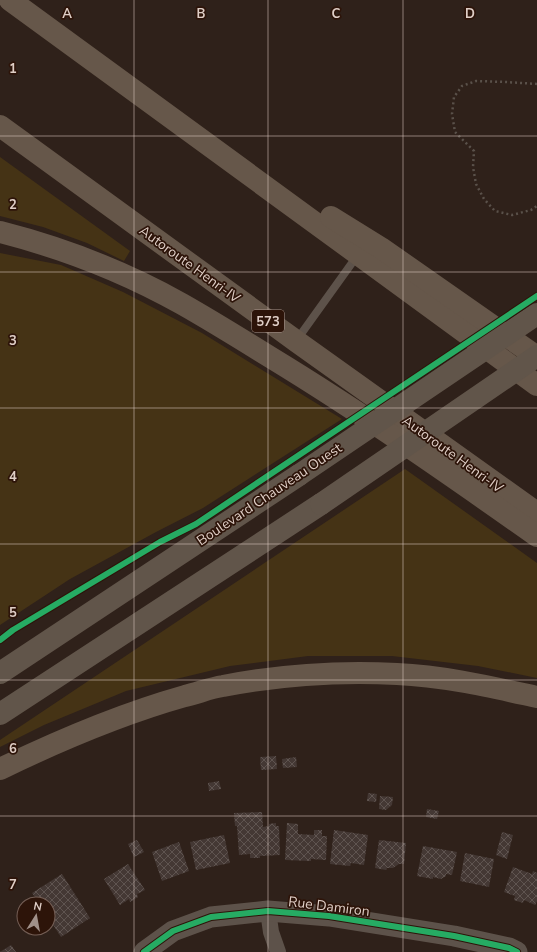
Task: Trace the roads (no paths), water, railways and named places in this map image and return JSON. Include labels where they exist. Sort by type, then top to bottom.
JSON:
[{"type":"highway","points":[[10,0],[197,135],[537,385]]},
{"type":"highway","name":"Autoroute Henri-IV","points":[[0,126],[296,341],[537,513]]},
{"type":"highway","points":[[197,135],[381,248],[537,356]]},
{"type":"highway","points":[[0,232],[37,241],[79,256],[128,277],[181,303],[323,389],[461,482],[537,536]]},
{"type":"highway","points":[[0,769],[46,747],[104,723],[163,702],[222,686],[277,677],[339,674],[398,674],[458,681],[537,697]]},
{"type":"main road","name":"Boulevard Chauveau Ouest","points":[[0,673],[299,475],[537,314]]},
{"type":"main road","points":[[0,714],[321,504],[537,356]]},
{"type":"street","name":"Rue Damiron","points":[[144,952],[173,931],[211,917],[268,912],[329,916],[454,936],[509,948],[518,952]]},
{"type":"street","points":[[268,912],[271,932],[278,952]]},
{"type":"lane","points":[[296,341],[359,254]]}]
